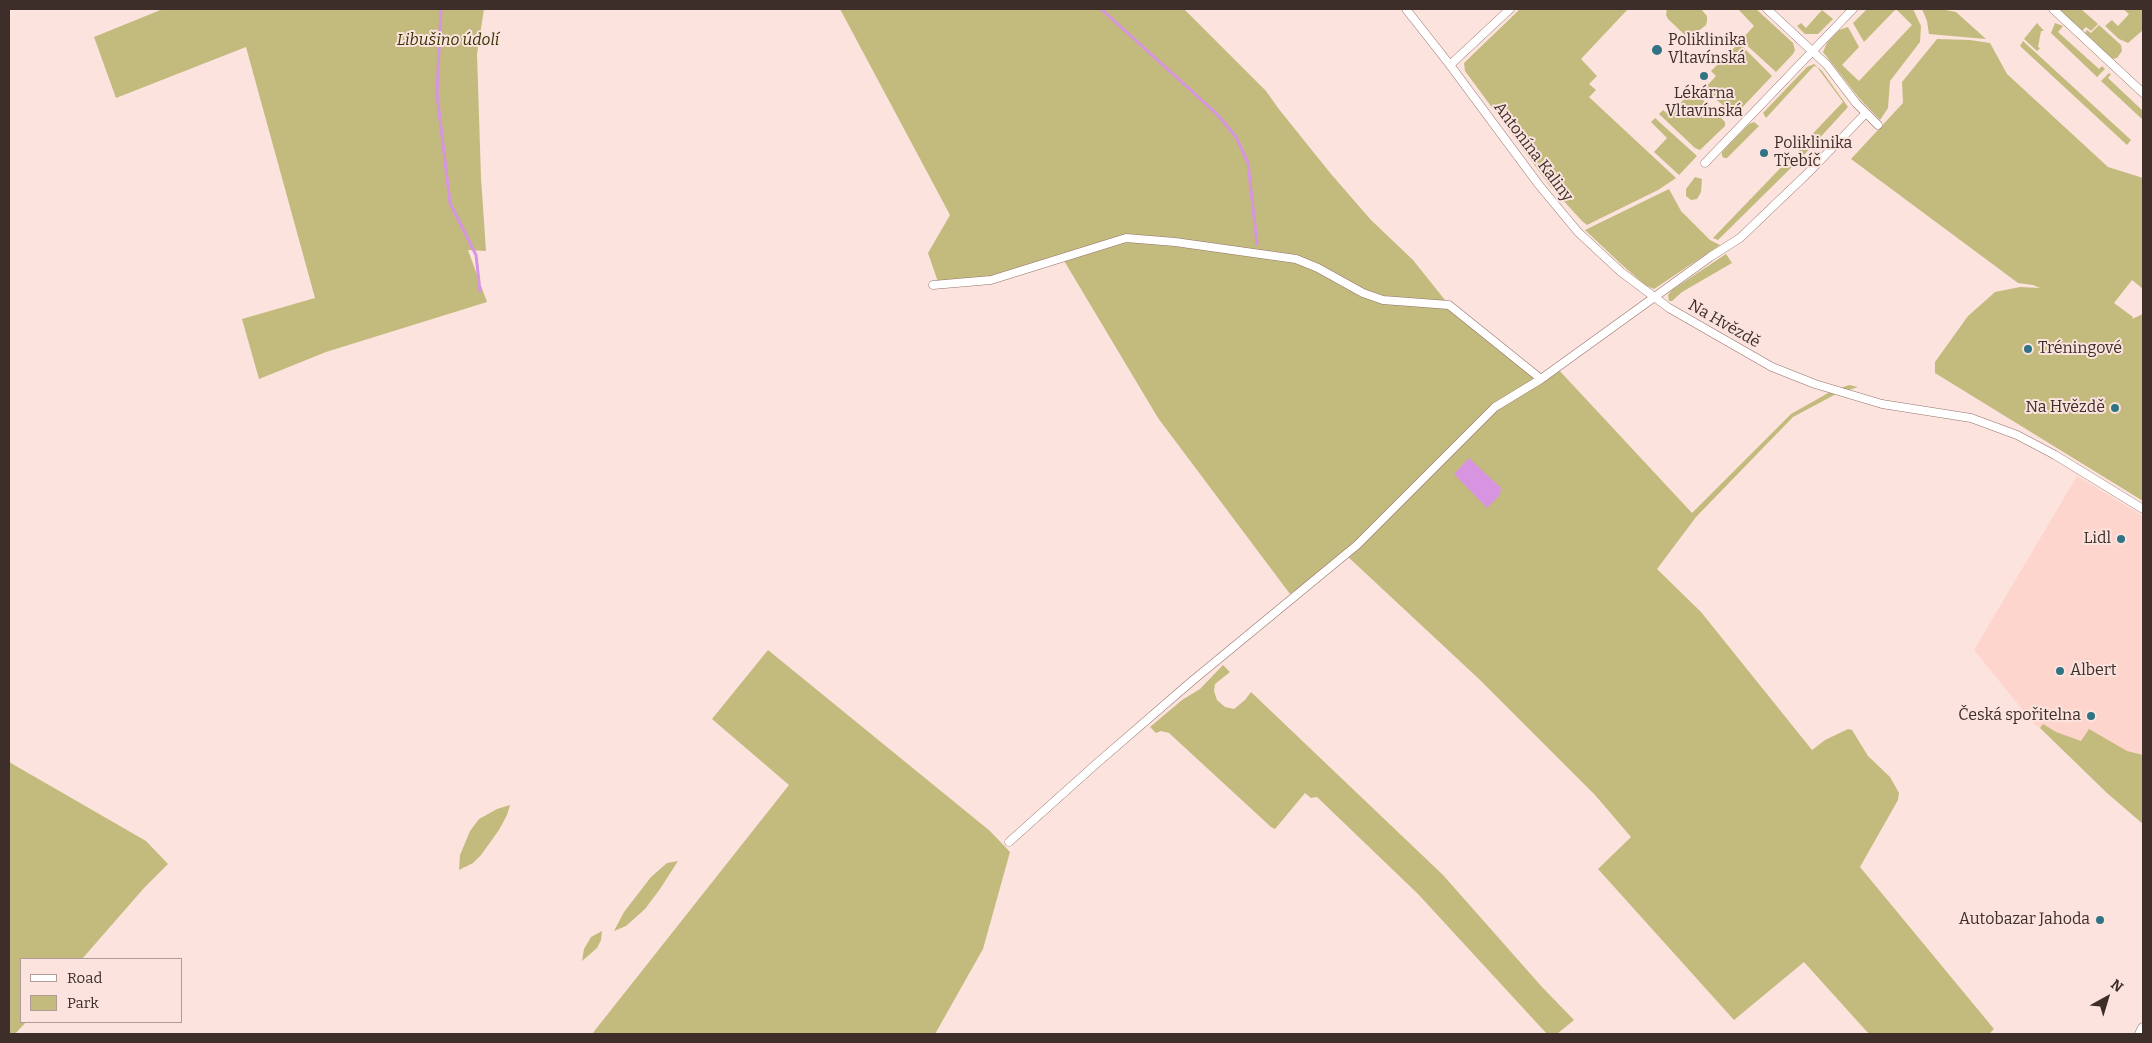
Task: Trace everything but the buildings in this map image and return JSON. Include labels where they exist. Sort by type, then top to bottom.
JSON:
[{"type":"main road","points":[[2140,1034],[2143,1028]]},
{"type":"street","name":"Antonína Kaliny","points":[[1406,9],[1450,64],[1539,185],[1578,232],[1620,272],[1654,297]]},
{"type":"street","points":[[1450,64],[1510,9]]},
{"type":"street","points":[[1767,9],[1827,65],[1878,125]]},
{"type":"street","points":[[1705,163],[1853,9]]},
{"type":"street","points":[[2053,9],[2143,93]]},
{"type":"street","points":[[1009,842],[1185,688],[1357,545],[1495,407],[1541,379],[1710,257],[1740,238],[1866,113]]},
{"type":"street","points":[[933,284],[991,280],[1126,238],[1175,242],[1296,259],[1318,268],[1363,294],[1383,300],[1449,305],[1541,379]]},
{"type":"street","name":"Na Hvězdě","points":[[1654,297],[1772,367],[1815,384],[1882,404],[1971,418],[2017,435],[2055,455],[2143,509]]},
{"type":"shaded area","points":[[1469,458],[1501,488],[1500,495],[1487,508],[1454,474]]},
{"type":"shaded area","points":[[2077,476],[2143,516],[2143,768],[2110,760],[2035,725],[1974,650]]},
{"type":"green space","name":"Libušino údolí","points":[[163,9],[484,9],[477,54],[481,178],[486,251],[468,250],[487,302],[326,352],[259,379],[242,319],[315,298],[246,47],[116,98],[94,37]]},
{"type":"green space","points":[[840,9],[1184,9],[1266,91],[1331,174],[1371,220],[1413,260],[1449,305],[1541,379],[1557,368],[1692,513],[1791,414],[1830,392],[1849,385],[1858,387],[1836,394],[1793,417],[1696,517],[1657,569],[1701,612],[1812,750],[1825,740],[1848,729],[1852,730],[1868,756],[1890,777],[1899,793],[1898,800],[1860,867],[1994,1029],[1989,1034],[1869,1034],[1804,962],[1734,1020],[1598,869],[1631,837],[1595,795],[1479,679],[1346,555],[1290,594],[1158,418],[1063,259],[991,280],[938,282],[928,253],[950,215]]},
{"type":"green space","points":[[1520,9],[1628,9],[1581,59],[1597,76],[1589,84],[1596,90],[1589,97],[1676,178],[1658,190],[1587,225],[1582,221],[1550,186],[1465,71],[1464,63]]},
{"type":"green space","points":[[1667,9],[1701,9],[1707,16],[1706,25],[1691,37],[1686,36],[1668,19],[1666,15]]},
{"type":"green space","points":[[1738,9],[1756,9],[1793,43],[1795,50],[1793,54],[1776,72],[1741,40],[1754,26]]},
{"type":"green space","points":[[1867,9],[1896,9],[1864,42],[1853,23]]},
{"type":"green space","points":[[1896,9],[1913,9],[1921,26],[1920,42],[1890,81],[1888,108],[1880,120],[1859,98],[1823,52],[1827,43],[1839,30],[1848,27],[1859,47],[1842,65],[1859,81],[1912,25]]},
{"type":"green space","points":[[1922,9],[1940,9],[1956,12],[1986,39],[1929,34],[1927,21]]},
{"type":"green space","points":[[2058,9],[2081,9],[2098,24],[2091,31],[2086,27],[2082,31]]},
{"type":"green space","points":[[2123,9],[2143,9],[2143,30],[2128,43],[2119,39],[2105,26],[2112,20],[2118,26],[2129,14]]},
{"type":"green space","points":[[1822,10],[1833,19],[1818,34],[1805,34],[1797,26],[1801,23],[1806,28]]},
{"type":"green space","points":[[2037,23],[2044,31],[2041,31],[2038,47],[2040,48],[2037,51],[2024,39]]},
{"type":"green space","points":[[2055,23],[2063,26],[2058,32],[2099,69],[2102,66],[2105,69],[2097,77],[2051,33]]},
{"type":"green space","points":[[2099,25],[2121,45],[2122,51],[2117,58],[2112,59],[2085,33],[2087,30],[2091,33]]},
{"type":"green space","points":[[1937,39],[1990,43],[2007,74],[2108,167],[2143,178],[2143,289],[2132,280],[2114,303],[2133,317],[2132,319],[2143,314],[2143,501],[1935,373],[1935,362],[1968,316],[1995,292],[2020,287],[2040,288],[2018,283],[1851,159],[1903,103],[1902,82]]},
{"type":"green space","points":[[2023,41],[2131,140],[2127,145],[2020,46]]},
{"type":"green space","points":[[1739,43],[1772,76],[1736,114],[1733,114],[1704,89],[1716,76],[1711,71]]},
{"type":"green space","points":[[1814,64],[1822,71],[1848,107],[1804,155],[1798,149],[1843,102],[1817,67],[1814,66],[1766,118],[1763,113],[1807,67]]},
{"type":"green space","points":[[2109,73],[2111,74],[2108,78],[2143,111],[2143,120],[2101,81]]},
{"type":"green space","points":[[1690,93],[1695,97],[1698,95],[1725,122],[1725,126],[1700,150],[1695,148],[1659,114],[1663,110],[1669,115]]},
{"type":"green space","points":[[1655,118],[1697,156],[1679,175],[1654,152],[1667,138],[1651,122]]},
{"type":"green space","points":[[1754,122],[1759,126],[1727,158],[1724,158],[1722,152],[1749,124]]},
{"type":"green space","points":[[1792,156],[1797,162],[1718,240],[1713,238]]},
{"type":"green space","points":[[1695,177],[1702,179],[1701,192],[1697,199],[1691,200],[1686,196],[1686,189]]},
{"type":"green space","points":[[1669,189],[1681,211],[1710,240],[1720,245],[1654,289],[1645,285],[1585,230]]},
{"type":"green space","points":[[1726,254],[1732,263],[1682,292],[1672,301],[1669,301],[1668,295],[1672,290]]},
{"type":"green space","points":[[768,650],[990,831],[1010,852],[983,949],[935,1034],[592,1034],[789,785],[712,719]]},
{"type":"green space","points":[[1223,665],[1230,672],[1215,684],[1214,691],[1217,700],[1225,707],[1234,709],[1251,692],[1443,875],[1542,987],[1574,1020],[1557,1034],[1547,1034],[1418,894],[1317,797],[1311,798],[1305,793],[1275,829],[1169,733],[1161,731],[1156,733],[1150,727],[1182,700],[1200,689]]},
{"type":"green space","points":[[2043,724],[2056,732],[2081,741],[2089,729],[2127,751],[2143,755],[2143,824],[2107,793],[2040,728]]},
{"type":"green space","points":[[9,762],[146,841],[168,864],[144,888],[83,958],[20,958],[20,1023],[25,1023],[15,1034],[9,1034]]},
{"type":"green space","points":[[510,805],[499,830],[481,855],[473,863],[459,870],[460,855],[470,831],[479,819],[497,809]]},
{"type":"green space","points":[[678,861],[645,909],[626,926],[614,931],[624,912],[651,877],[667,863]]},
{"type":"green space","points":[[602,931],[601,940],[597,948],[582,961],[584,949],[591,937]]},
{"type":"waterway","points":[[441,9],[437,94],[450,203],[476,255],[480,291]]},
{"type":"waterway","points":[[1101,9],[1217,114],[1236,137],[1248,163],[1257,244]]},
{"type":"place","name":"Poliklinika Vltavínská","points":[[1657,50]]},
{"type":"place","name":"Lékárna Vltavínská","points":[[1704,76]]},
{"type":"place","name":"Poliklinika Třebíč","points":[[1764,153]]},
{"type":"place","name":"Tréningové","points":[[2028,349]]},
{"type":"place","name":"Na Hvězdě","points":[[2115,408]]},
{"type":"place","name":"Lidl","points":[[2121,539]]},
{"type":"place","name":"Albert","points":[[2060,671]]},
{"type":"place","name":"Česká spořitelna","points":[[2091,716]]},
{"type":"place","name":"Autobazar Jahoda","points":[[2100,920]]}]
